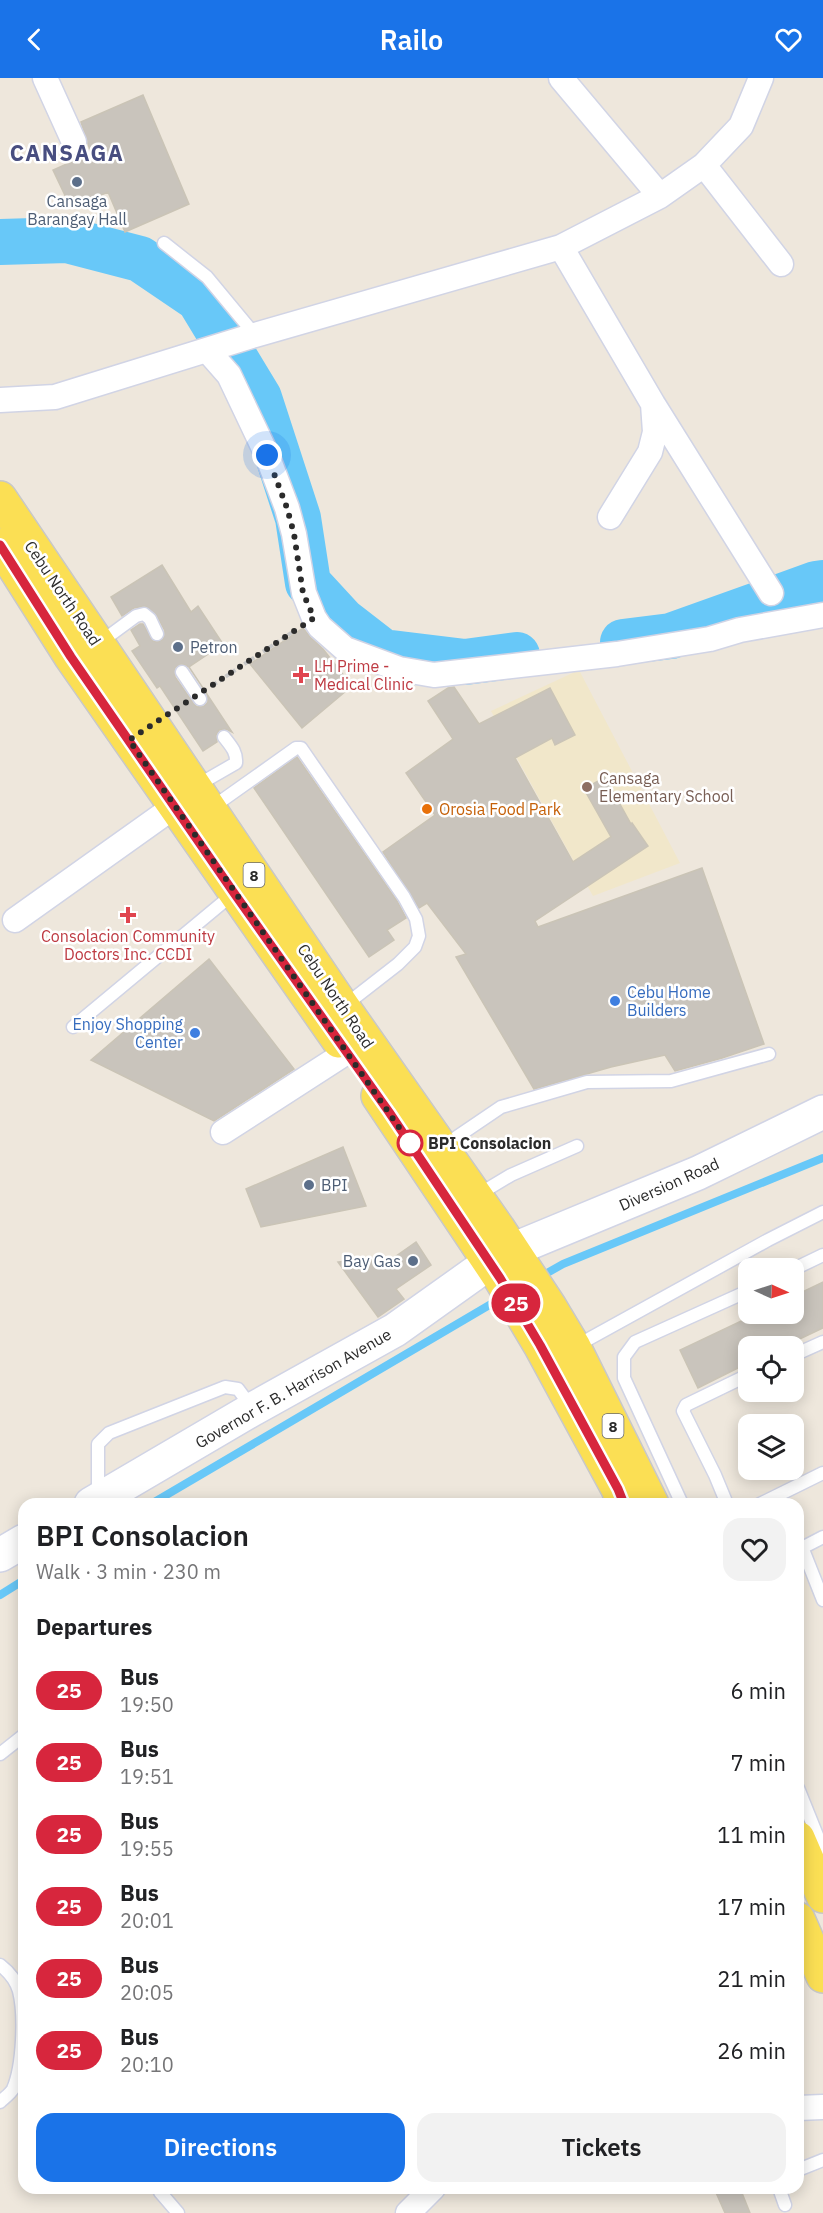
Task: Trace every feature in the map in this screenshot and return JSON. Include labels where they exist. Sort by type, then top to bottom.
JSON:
[{"type":"main road","name":"Cebu North Road","points":[[0,498],[97,645],[193,801],[234,893],[389,1112],[506,1263],[538,1314],[621,1498]]},
{"type":"main road","name":"Cebu North Road","points":[[3,556],[71,657],[193,801],[343,1007],[476,1197],[506,1263]]},
{"type":"main road","name":"Cebu North Road","points":[[538,1314],[574,1347],[649,1498]]},
{"type":"main road","points":[[810,1854],[823,1896]]},
{"type":"main road","points":[[804,1933],[823,1976]]},
{"type":"street","points":[[45,78],[74,142]]},
{"type":"street","points":[[561,78],[660,196]]},
{"type":"street","points":[[0,400],[55,397],[249,337],[561,246],[660,196],[704,165],[741,126],[761,78]]},
{"type":"street","points":[[704,165],[781,264]]},
{"type":"street","points":[[561,246],[653,404],[771,593]]},
{"type":"street","points":[[211,349],[229,375],[267,455],[287,508],[294,534],[303,593],[314,618],[320,627],[345,649],[399,669],[434,675],[617,654],[710,639],[740,630],[821,620]]},
{"type":"street","points":[[610,518],[650,452],[655,432],[653,404]]},
{"type":"street","points":[[15,920],[193,801]]},
{"type":"street","points":[[223,1132],[347,1053]]},
{"type":"street","name":"Diversion Road","points":[[506,1263],[823,1112]]},
{"type":"street","name":"Governor F. B. Harrison Avenue","points":[[101,1498],[253,1408],[395,1330],[506,1263]]},
{"type":"street","points":[[0,1555],[18,1544]]},
{"type":"street","points":[[804,2108],[823,2107]]},
{"type":"street","points":[[408,2213],[427,2194]]},
{"type":"lane","points":[[164,243],[207,278],[249,337]]},
{"type":"lane","points":[[97,645],[136,616],[144,614],[150,619],[157,634]]},
{"type":"lane","points":[[182,672],[198,697]]},
{"type":"lane","points":[[193,801],[236,763],[237,756],[224,737]]},
{"type":"lane","points":[[193,801],[301,747],[383,865],[416,919],[419,936],[415,947],[398,964],[343,1007]]},
{"type":"lane","points":[[73,1027],[234,893]]},
{"type":"lane","points":[[442,1148],[501,1107],[587,1082],[671,1081],[769,1054]]},
{"type":"lane","points":[[476,1197],[511,1175],[577,1146]]},
{"type":"lane","points":[[574,1347],[823,1212]]},
{"type":"lane","points":[[804,1264],[823,1255]]},
{"type":"lane","points":[[679,1498],[624,1378],[624,1357],[629,1348],[648,1335],[738,1296]]},
{"type":"lane","points":[[804,1351],[823,1342]]},
{"type":"lane","points":[[725,1498],[683,1411],[686,1405],[714,1385],[738,1378]]},
{"type":"lane","points":[[94,1498],[98,1444],[109,1433],[225,1387],[238,1389],[253,1408]]},
{"type":"lane","points":[[772,1498],[823,1473]]},
{"type":"lane","points":[[804,1546],[823,1537]]},
{"type":"lane","points":[[804,1557],[823,1600]]},
{"type":"lane","points":[[0,1754],[18,1740]]},
{"type":"lane","points":[[804,1821],[810,1854]]},
{"type":"lane","points":[[0,1965],[11,1975],[18,1988]]},
{"type":"lane","points":[[0,2102],[12,2091],[18,2070]]},
{"type":"lane","points":[[804,2168],[823,2160]]},
{"type":"lane","points":[[162,2194],[178,2213]]},
{"type":"lane","points":[[780,2194],[785,2205]]},
{"type":"path","points":[[198,697],[314,618]]},
{"type":"shaded area","name":"Cansaga Elementary School","points":[[579,670],[680,863],[593,896],[491,711]]},
{"type":"building","points":[[143,95],[189,204],[125,232],[108,192],[71,208],[53,170],[91,153],[81,122]]},
{"type":"building","points":[[162,565],[191,612],[198,606],[223,644],[189,667],[182,664],[175,668],[175,677],[197,707],[204,706],[208,702],[207,694],[232,732],[226,729],[219,730],[216,735],[217,742],[203,751],[160,686],[157,688],[132,651],[140,646],[131,630],[140,624],[143,624],[153,641],[163,639],[165,631],[157,616],[145,606],[134,608],[122,616],[111,597]]},
{"type":"building","name":"LH Prime - Medical Clinic","points":[[303,628],[352,686],[302,728],[250,664]]},
{"type":"building","points":[[454,687],[479,724],[550,688],[575,735],[555,745],[552,738],[515,758],[573,862],[611,837],[584,789],[605,777],[631,824],[648,846],[535,921],[538,927],[702,868],[764,1044],[675,1071],[665,1055],[611,1067],[534,1089],[456,957],[466,954],[427,903],[419,908],[383,852],[435,815],[406,773],[453,739],[428,701],[448,688]]},
{"type":"building","points":[[297,757],[397,901],[406,918],[387,930],[394,940],[369,957],[254,788]]},
{"type":"building","name":"Enjoy Shopping Center","points":[[209,959],[294,1069],[214,1121],[91,1060]]},
{"type":"building","points":[[343,1147],[366,1206],[261,1227],[246,1189]]},
{"type":"building","points":[[416,1242],[431,1265],[396,1289],[404,1299],[378,1317],[338,1262],[370,1258],[379,1268]]},
{"type":"building","points":[[823,1282],[823,1328],[804,1337],[738,1336],[738,1368],[698,1388],[680,1350],[738,1323],[804,1324],[804,1291]]},
{"type":"building","points":[[717,2194],[742,2194],[750,2213],[725,2213]]},
{"type":"waterway","points":[[0,242],[67,240],[140,259],[199,299],[259,398],[298,518],[308,583],[343,621],[383,652],[465,662],[517,655]]},
{"type":"waterway","points":[[623,642],[671,636],[823,583]]},
{"type":"waterway","points":[[540,1277],[563,1264],[823,1158]]},
{"type":"waterway","points":[[161,1498],[503,1297]]},
{"type":"waterway","points":[[0,1595],[18,1584]]},
{"type":"bus line","name":"25","points":[[0,545],[71,657],[389,1112],[500,1278],[540,1345],[622,1498]]},
{"type":"place","name":"Cansaga Barangay Hall","points":[[77,182]]},
{"type":"place","name":"Petron","points":[[178,647]]},
{"type":"place","name":"LH Prime - Medical Clinic","points":[[301,675]]},
{"type":"place","name":"Cansaga Elementary School","points":[[587,787]]},
{"type":"place","name":"Orosia Food Park","points":[[427,809]]},
{"type":"place","name":"Consolacion Community Doctors Inc. CCDI","points":[[128,915]]},
{"type":"place","name":"Cebu Home Builders","points":[[615,1001]]},
{"type":"place","name":"Enjoy Shopping Center","points":[[195,1033]]},
{"type":"place","name":"BPI Consolacion","points":[[410,1143]]},
{"type":"place","name":"BPI","points":[[309,1185]]},
{"type":"place","name":"Bay Gas","points":[[413,1261]]},
{"type":"district","name":"CANSAGA","points":[[67,152]]},
{"type":"route","points":[[267,455],[287,508],[294,534],[303,593],[314,618],[129,740],[412,1146],[410,1143]]}]
